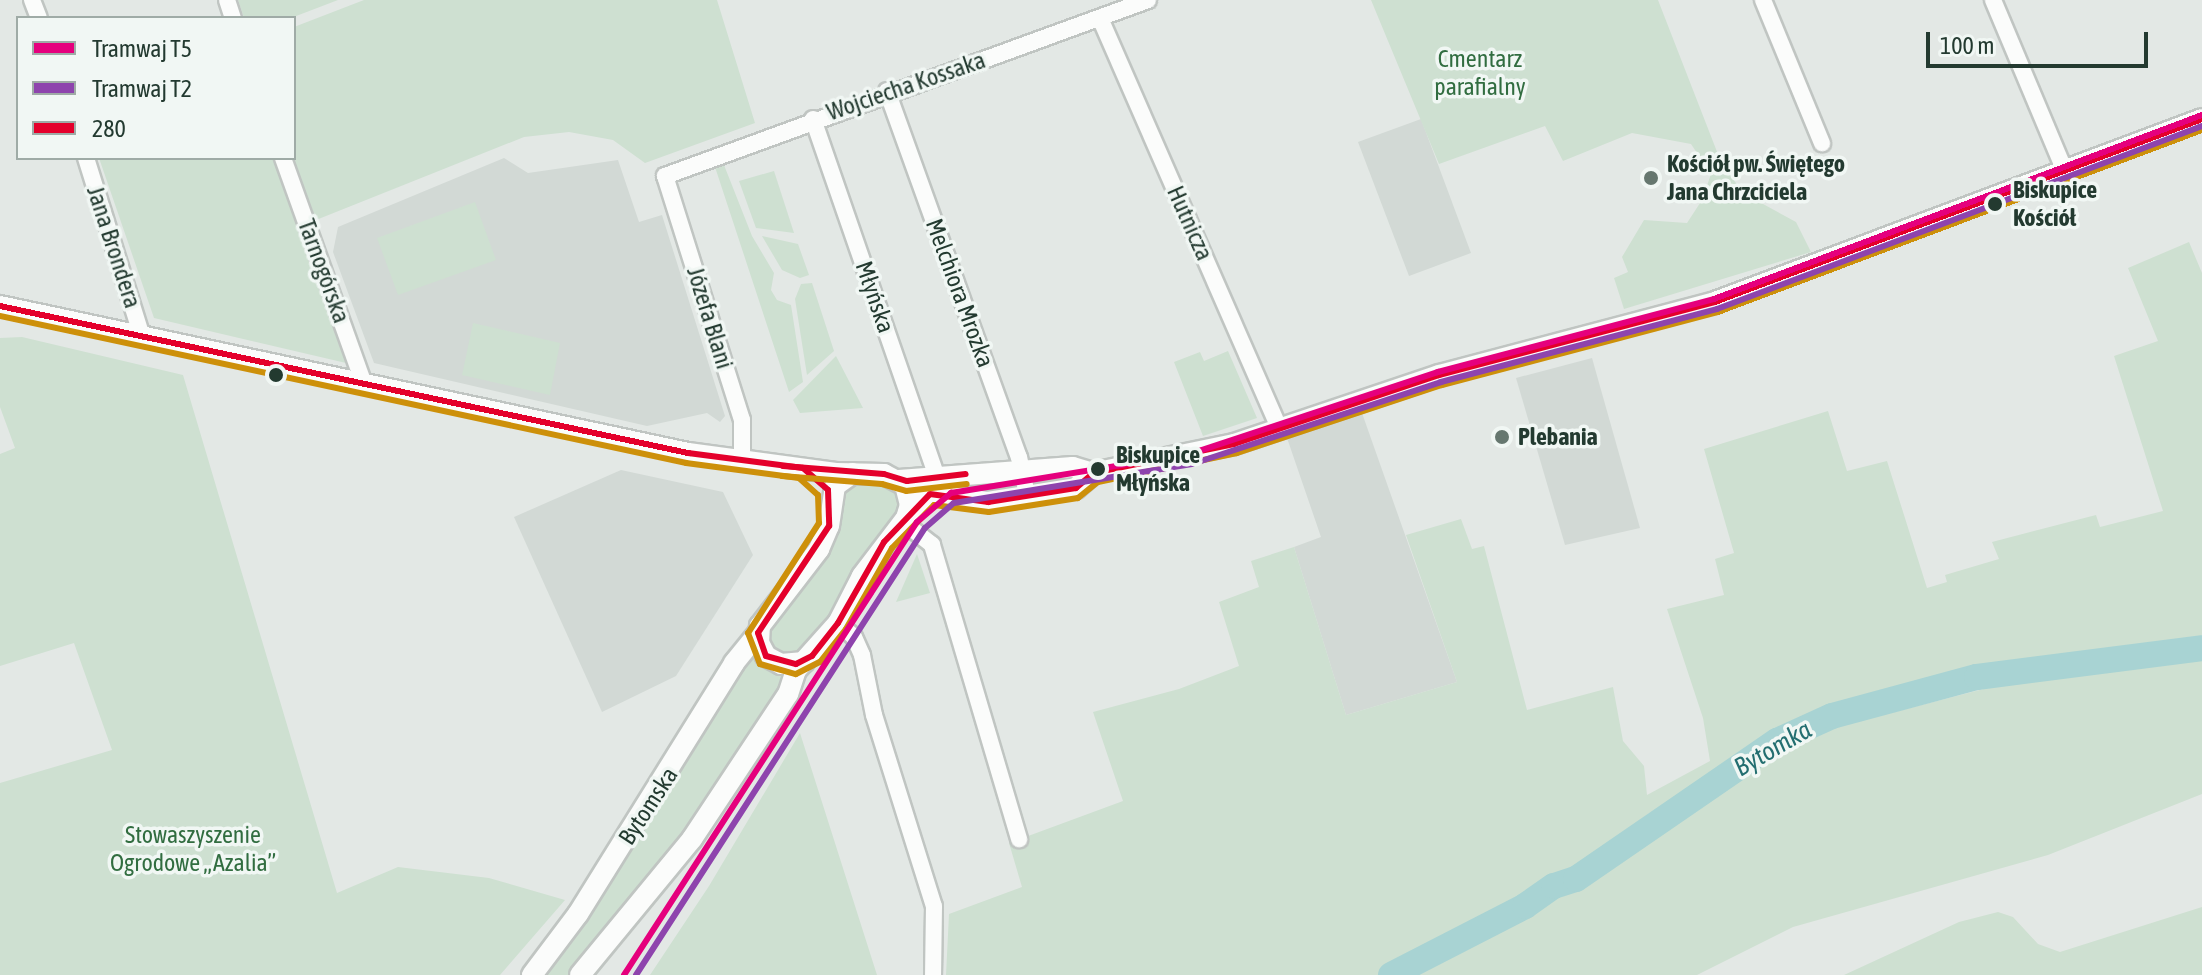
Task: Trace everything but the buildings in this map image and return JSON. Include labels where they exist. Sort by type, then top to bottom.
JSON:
[{"type":"street","name":"Wojciecha Kossaka","points":[[665,176],[887,91],[1148,0]]},
{"type":"street","points":[[1763,0],[1822,143]]},
{"type":"street","points":[[1993,0],[2065,171]]},
{"type":"street","name":"Hutnicza","points":[[1100,18],[1279,428]]},
{"type":"street","name":"Melchiora Mrozka","points":[[887,91],[1023,474],[1027,496]]},
{"type":"street","name":"Młyńska","points":[[813,119],[936,475]]},
{"type":"street","points":[[0,306],[742,462],[884,474],[899,480],[936,475],[1023,474],[1073,467],[1093,473],[1191,456],[1439,375],[1715,302],[2202,119]]},
{"type":"street","name":"Jana Brondera","points":[[87,160],[142,337]]},
{"type":"street","name":"Tarnogórska","points":[[284,160],[364,384]]},
{"type":"street","name":"Józefa Blani","points":[[665,176],[742,420],[742,462]]},
{"type":"street","points":[[803,468],[824,482],[832,501]]},
{"type":"street","points":[[832,501],[835,486],[853,473]]},
{"type":"street","points":[[580,975],[692,839],[804,662],[838,623],[862,576],[921,498],[939,492],[978,502],[1027,496],[1076,488],[1093,473]]},
{"type":"street","points":[[899,480],[908,492],[905,518]]},
{"type":"street","name":"Bytomska","points":[[532,975],[578,914],[734,663],[758,633],[763,619],[783,601],[825,538],[832,501]]},
{"type":"street","points":[[905,518],[932,545],[1019,839]]},
{"type":"street","points":[[838,623],[854,637],[862,655],[874,715],[934,906],[933,975]]},
{"type":"street","points":[[758,633],[761,649],[773,661],[804,662]]},
{"type":"shaded area","points":[[1421,119],[1471,253],[1409,276],[1358,142]]},
{"type":"shaded area","points":[[504,158],[528,173],[618,160],[639,222],[662,215],[725,416],[720,422],[707,413],[647,426],[374,363],[333,252],[338,227]]},
{"type":"shaded area","points":[[1592,358],[1640,528],[1565,545],[1516,378]]},
{"type":"shaded area","points":[[1362,413],[1457,682],[1346,715],[1294,547],[1321,537],[1287,438]]},
{"type":"shaded area","points":[[621,470],[723,492],[753,555],[676,676],[602,712],[514,517]]},
{"type":"green space","points":[[238,0],[338,0],[296,16],[243,16]]},
{"type":"green space","points":[[364,0],[717,0],[755,123],[645,163],[613,140],[569,132],[524,137],[316,220],[294,160],[296,26]]},
{"type":"green space","name":"Cmentarz parafialny","points":[[1371,0],[1658,0],[1721,162],[1743,193],[1796,222],[1811,252],[1624,309],[1614,278],[1628,272],[1622,257],[1644,220],[1687,223],[1702,200],[1711,174],[1691,144],[1632,133],[1563,161],[1545,126],[1439,164]]},
{"type":"green space","points":[[100,160],[275,160],[346,363],[154,318]]},
{"type":"green space","points":[[724,165],[752,236],[774,273],[771,290],[777,300],[791,305],[803,382],[789,392],[715,167]]},
{"type":"green space","points":[[774,171],[794,233],[756,228],[739,181]]},
{"type":"green space","points":[[475,202],[496,260],[398,295],[377,238]]},
{"type":"green space","points":[[762,236],[798,244],[809,275],[800,278],[782,270]]},
{"type":"green space","points":[[2189,242],[2202,273],[2202,636],[2134,651],[2042,656],[1833,707],[1648,814],[1574,870],[1378,975],[946,975],[949,914],[1022,887],[1009,843],[1123,801],[1093,712],[1179,689],[1239,666],[1219,602],[1259,587],[1251,561],[1294,547],[1346,715],[1457,682],[1406,535],[1461,519],[1472,549],[1484,546],[1527,710],[1613,687],[1623,741],[1644,766],[1647,795],[1710,761],[1703,718],[1667,609],[1724,595],[1715,559],[1734,553],[1704,449],[1828,411],[1847,471],[1887,461],[1927,588],[1947,582],[1945,575],[1999,559],[1992,542],[2096,515],[2100,527],[2163,511],[2114,356],[2158,341],[2128,268]]},
{"type":"green space","points":[[812,283],[834,351],[807,375],[795,299],[801,284]]},
{"type":"green space","points":[[473,323],[560,343],[550,395],[462,375]]},
{"type":"green space","name":"Stowaszyszenie Ogrodowe „Azalia”","points":[[22,337],[183,375],[337,893],[398,867],[489,878],[565,900],[500,975],[0,975],[0,783],[112,750],[74,643],[0,666],[0,454],[15,448],[0,407],[0,338]]},
{"type":"green space","points":[[1228,351],[1257,418],[1203,436],[1174,362],[1200,352],[1204,361]]},
{"type":"green space","points":[[836,356],[863,408],[800,413],[793,400]]},
{"type":"green space","points":[[851,483],[884,483],[895,489],[901,503],[897,515],[842,603],[804,651],[780,653],[768,643],[768,632]]},
{"type":"green space","points":[[917,554],[930,593],[896,602]]},
{"type":"green space","points":[[752,653],[786,672],[776,701],[763,712],[684,835],[596,944],[569,975],[542,975],[627,853]]},
{"type":"green space","points":[[2202,654],[2202,794],[2048,855],[1793,927],[1697,975],[1413,975],[1527,918],[1785,749],[1821,731],[2026,678]]},
{"type":"green space","points":[[800,733],[877,975],[650,975],[709,886]]},
{"type":"green space","points":[[2202,907],[2202,975],[1844,975],[1959,922],[1998,912],[2013,917],[2038,944],[2060,952]]},
{"type":"waterway","name":"Bytomka","points":[[1391,975],[1525,906],[1554,886],[1576,879],[1777,741],[1832,716],[1977,677],[2202,648]]},
{"type":"tram line","name":"T5","points":[[624,975],[917,522],[951,493],[1190,454],[1438,372],[1714,299],[2202,115]]},
{"type":"tram line","name":"T2","points":[[636,975],[925,528],[954,503],[1192,464],[1441,382],[1717,309],[2202,126]]},
{"type":"transit line","name":"280","points":[[0,306],[688,453],[803,468],[828,490],[829,526],[758,633],[766,656],[796,664],[812,656],[838,623],[884,542],[930,494],[988,502],[1076,488],[1093,473],[1234,444],[1439,375],[1715,302],[2202,119]]},
{"type":"transit line","points":[[0,316],[686,463],[799,478],[818,495],[819,523],[748,633],[760,664],[796,674],[820,662],[846,629],[892,548],[934,505],[989,512],[1078,498],[1098,482],[1237,453],[1442,385],[1718,312],[2202,130]]},
{"type":"transit line","name":"280","points":[[783,466],[884,474],[907,481],[966,474]]},
{"type":"transit line","points":[[782,476],[882,484],[906,491],[967,484]]},
{"type":"place","name":"Kościół pw. Świętego Jana Chrzciciela","points":[[1651,178]]},
{"type":"place","name":"Biskupice Kościół","points":[[1995,204]]},
{"type":"place","name":"Plebania","points":[[1502,437]]},
{"type":"place","name":"Biskupice Młyńska","points":[[1098,469]]}]
